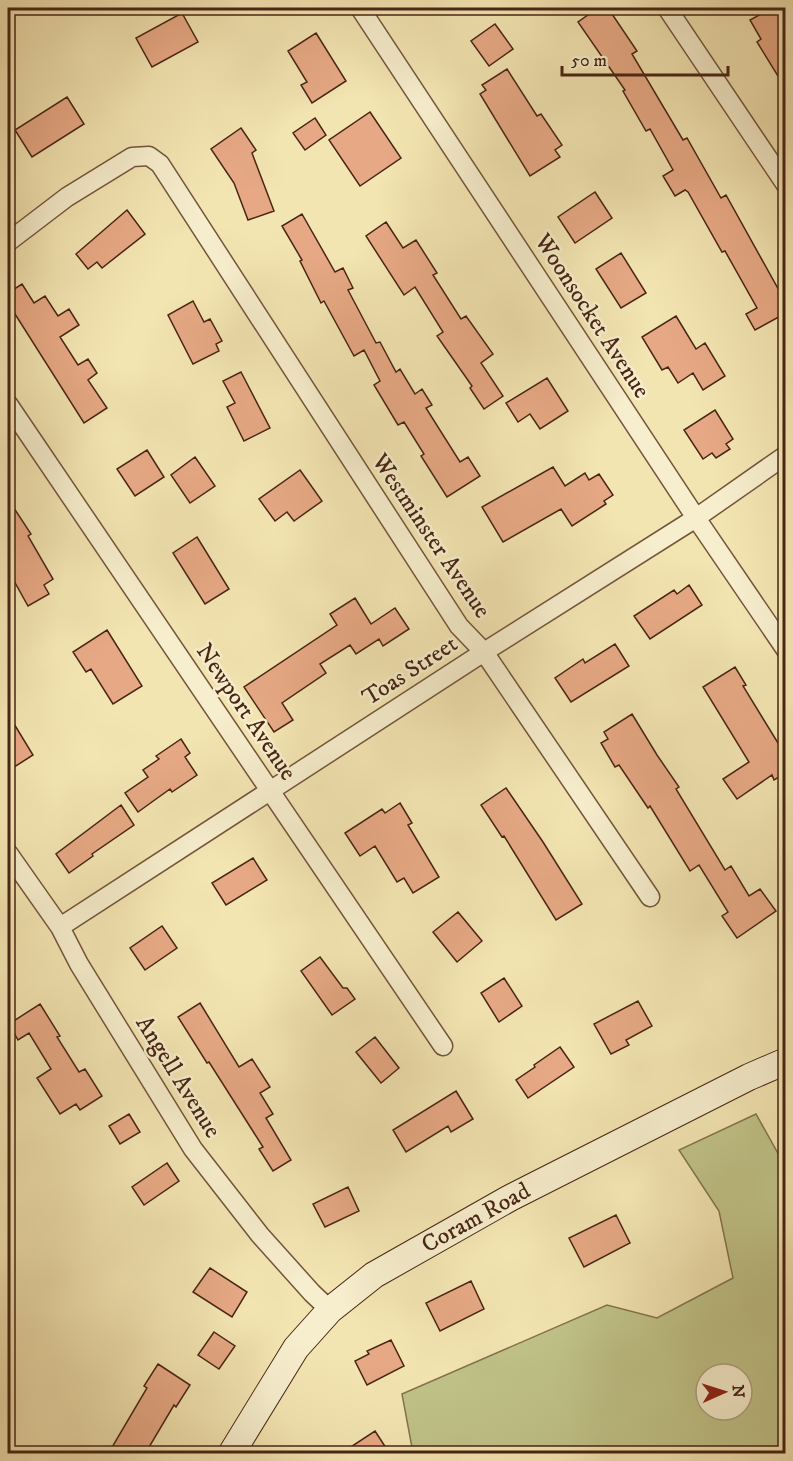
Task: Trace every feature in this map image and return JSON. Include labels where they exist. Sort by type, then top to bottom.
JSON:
[{"type":"street","name":"Woonsocket Avenue","points":[[360,8],[696,518],[786,650]]},
{"type":"street","points":[[667,8],[786,185]]},
{"type":"street","name":"Westminster Avenue","points":[[8,242],[67,197],[132,157],[149,156],[160,164],[459,626],[484,652],[651,897]]},
{"type":"street","name":"Newport Avenue","points":[[8,404],[443,1046]]},
{"type":"street","name":"Toas Street","points":[[60,927],[484,652],[696,518],[786,455]]},
{"type":"street","name":"Angell Avenue","points":[[8,853],[60,927],[79,964],[193,1149],[260,1234],[330,1310]]},
{"type":"street","name":"Coram Road","points":[[231,1454],[296,1348],[330,1310],[374,1275],[510,1198],[749,1077],[786,1061]]},
{"type":"green space","points":[[756,1114],[785,1166],[785,1453],[413,1453],[402,1394],[607,1305],[657,1318],[733,1278],[719,1211],[679,1150]]},
{"type":"building","points":[[598,8],[608,8],[637,51],[632,54],[683,140],[687,138],[721,198],[726,195],[786,303],[786,313],[755,330],[746,314],[757,308],[725,251],[722,252],[688,192],[685,190],[675,196],[663,176],[673,170],[650,129],[646,131],[623,91],[625,90],[578,22]]},
{"type":"building","points":[[772,8],[778,8],[786,20],[786,89],[757,42],[761,39],[750,20]]},
{"type":"building","points":[[182,13],[198,42],[152,67],[136,38]]},
{"type":"building","points":[[495,24],[513,49],[489,66],[471,41]]},
{"type":"building","points":[[316,33],[346,81],[312,103],[301,85],[307,82],[288,51]]},
{"type":"building","points":[[507,69],[537,116],[541,114],[562,145],[555,150],[560,157],[530,176],[480,94],[486,90],[482,85]]},
{"type":"building","points":[[67,97],[84,124],[32,157],[15,130]]},
{"type":"building","points":[[370,112],[401,158],[360,186],[329,140]]},
{"type":"building","points":[[315,118],[326,135],[305,150],[293,133]]},
{"type":"building","points":[[241,128],[256,150],[252,153],[274,211],[248,220],[234,183],[211,149]]},
{"type":"building","points":[[595,192],[612,218],[575,243],[558,217]]},
{"type":"building","points":[[127,210],[145,234],[102,268],[97,262],[88,269],[76,254]]},
{"type":"building","points":[[302,214],[335,272],[343,268],[353,288],[348,290],[376,343],[380,342],[396,372],[400,369],[415,394],[422,389],[432,405],[426,408],[460,462],[468,457],[480,476],[447,497],[421,456],[424,454],[404,422],[398,425],[374,385],[380,381],[364,350],[354,356],[324,301],[321,303],[300,261],[302,260],[282,226]]},
{"type":"building","points":[[386,222],[403,248],[416,240],[437,273],[433,275],[461,319],[466,316],[493,354],[481,363],[503,396],[484,409],[470,388],[472,386],[437,336],[443,332],[415,287],[404,295],[366,236]]},
{"type":"building","points":[[621,253],[646,293],[621,308],[596,269]]},
{"type":"building","points":[[22,284],[34,303],[45,296],[58,316],[69,309],[79,325],[60,337],[78,365],[88,359],[97,373],[88,380],[107,408],[84,423],[8,303],[8,293]]},
{"type":"building","points":[[193,301],[204,322],[210,319],[222,341],[216,344],[219,351],[193,364],[168,315]]},
{"type":"building","points":[[676,316],[696,349],[705,343],[725,376],[703,390],[693,373],[678,383],[668,367],[662,370],[642,337]]},
{"type":"building","points":[[241,372],[270,428],[244,441],[227,407],[235,403],[223,381]]},
{"type":"building","points":[[547,378],[568,411],[540,429],[530,414],[518,422],[506,403]]},
{"type":"building","points":[[715,410],[733,439],[726,444],[730,449],[716,458],[712,453],[703,459],[684,430]]},
{"type":"building","points":[[147,450],[164,477],[135,496],[117,469]]},
{"type":"building","points":[[195,457],[215,486],[190,503],[171,475]]},
{"type":"building","points":[[553,467],[565,486],[585,473],[589,480],[599,474],[613,495],[604,501],[606,504],[572,526],[561,509],[503,542],[482,507]]},
{"type":"building","points":[[300,470],[322,501],[294,521],[287,512],[275,521],[259,499]]},
{"type":"building","points":[[8,499],[31,534],[28,536],[53,579],[44,585],[49,594],[28,606],[8,570]]},
{"type":"building","points":[[197,537],[229,589],[205,604],[173,553]]},
{"type":"building","points":[[689,585],[702,605],[650,639],[634,616],[674,590],[677,594]]},
{"type":"building","points":[[355,598],[371,624],[395,608],[409,629],[383,646],[379,639],[356,654],[350,645],[320,664],[326,673],[282,703],[293,720],[274,732],[244,687],[337,625],[330,614]]},
{"type":"building","points":[[107,630],[142,686],[113,704],[91,669],[86,672],[73,652]]},
{"type":"building","points":[[615,644],[629,666],[571,702],[555,678],[583,659],[585,663]]},
{"type":"building","points":[[735,667],[746,685],[743,686],[778,743],[786,739],[786,773],[774,780],[772,775],[737,799],[723,779],[749,762],[703,687]]},
{"type":"building","points":[[8,714],[33,755],[8,771]]},
{"type":"building","points":[[632,714],[679,787],[676,789],[725,870],[731,866],[749,896],[760,889],[776,911],[737,938],[722,916],[728,912],[699,865],[690,871],[650,806],[648,808],[619,765],[615,767],[601,743],[608,739],[604,732]]},
{"type":"building","points":[[181,739],[190,753],[185,757],[197,775],[172,792],[170,789],[138,812],[125,793],[148,777],[143,770],[159,759],[156,756]]},
{"type":"building","points":[[506,788],[582,904],[556,920],[504,836],[502,837],[481,805]]},
{"type":"building","points":[[400,803],[412,823],[408,825],[439,877],[413,893],[404,878],[397,882],[375,846],[360,856],[345,833],[382,809],[385,813]]},
{"type":"building","points":[[121,805],[134,825],[69,873],[56,854]]},
{"type":"building","points":[[253,858],[267,880],[226,905],[212,883]]},
{"type":"building","points":[[458,912],[482,941],[457,962],[433,932]]},
{"type":"building","points":[[162,926],[177,948],[145,970],[130,948]]},
{"type":"building","points":[[320,957],[343,988],[347,988],[355,999],[332,1015],[301,971]]},
{"type":"building","points":[[504,978],[522,1006],[499,1022],[481,993]]},
{"type":"building","points":[[638,1001],[652,1026],[626,1040],[629,1045],[611,1054],[594,1024]]},
{"type":"building","points":[[200,1003],[239,1067],[252,1059],[270,1087],[260,1093],[273,1114],[266,1118],[291,1160],[273,1171],[259,1149],[263,1147],[178,1017]]},
{"type":"building","points":[[40,1004],[79,1072],[85,1069],[102,1096],[80,1110],[76,1104],[60,1114],[37,1078],[51,1069],[29,1033],[18,1040],[9,1024]]},
{"type":"building","points":[[375,1037],[399,1068],[381,1083],[356,1052]]},
{"type":"building","points":[[560,1047],[574,1067],[528,1098],[516,1080]]},
{"type":"building","points":[[456,1091],[473,1119],[451,1132],[448,1126],[406,1152],[393,1130]]},
{"type":"building","points":[[129,1114],[140,1132],[120,1144],[109,1126]]},
{"type":"building","points":[[167,1163],[179,1181],[144,1205],[132,1187]]},
{"type":"building","points":[[348,1187],[359,1211],[325,1227],[313,1204]]},
{"type":"building","points":[[616,1215],[630,1243],[584,1267],[569,1238]]},
{"type":"building","points":[[210,1268],[247,1292],[232,1317],[193,1292]]},
{"type":"building","points":[[471,1281],[484,1309],[440,1331],[426,1303]]},
{"type":"building","points":[[214,1332],[235,1346],[219,1369],[198,1355]]},
{"type":"building","points":[[391,1340],[404,1366],[367,1385],[355,1361],[369,1354],[367,1351]]},
{"type":"building","points":[[158,1364],[190,1385],[176,1407],[174,1405],[145,1454],[108,1454],[147,1388],[144,1386]]},
{"type":"building","points":[[375,1431],[390,1454],[340,1454]]}]
